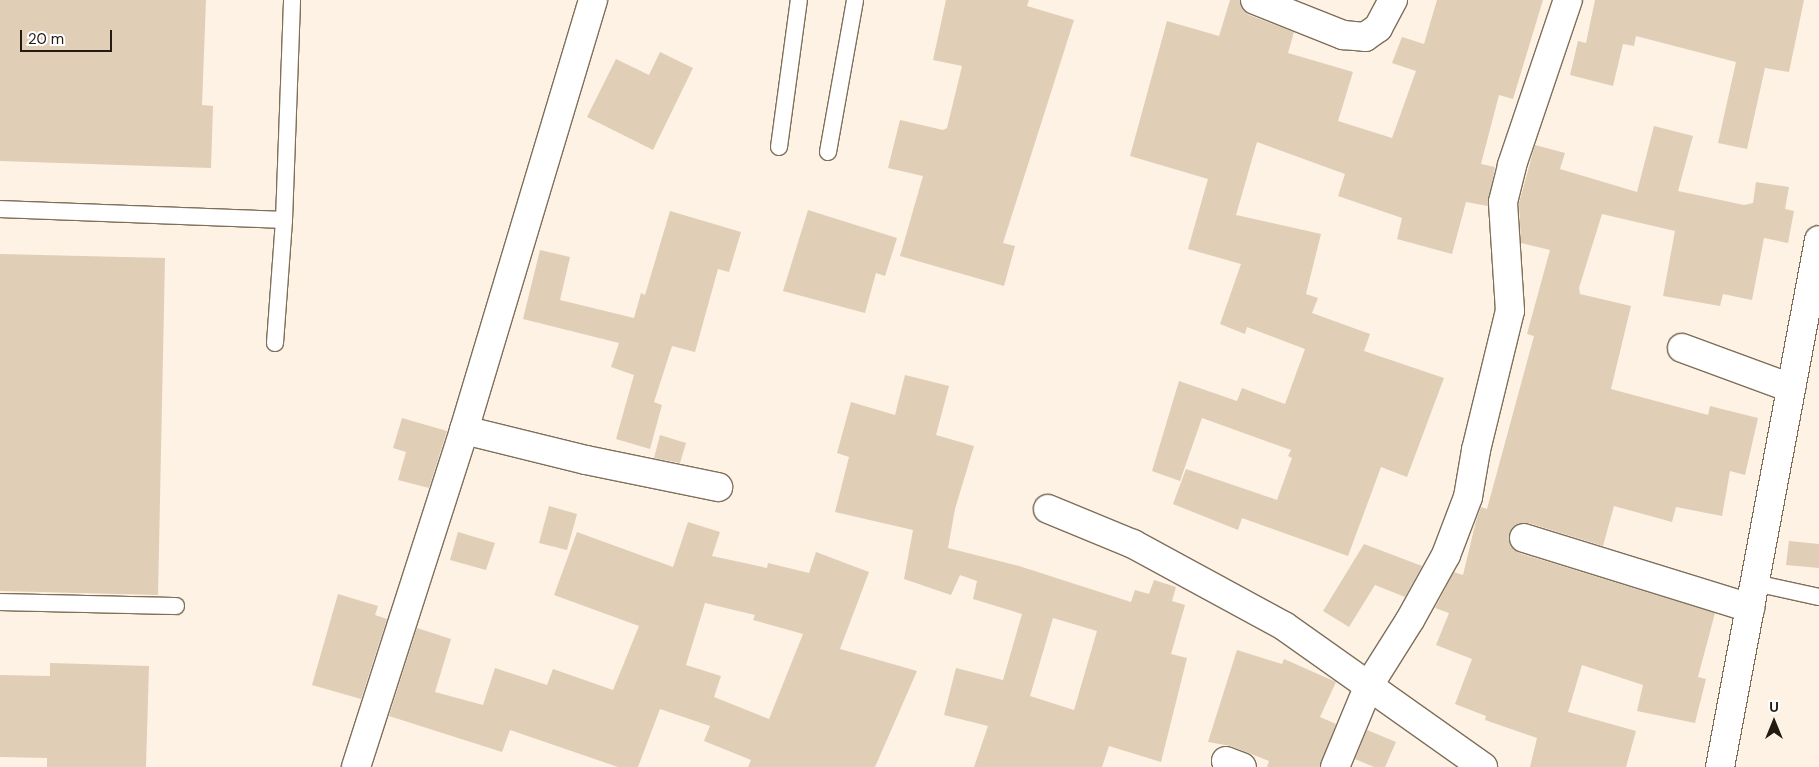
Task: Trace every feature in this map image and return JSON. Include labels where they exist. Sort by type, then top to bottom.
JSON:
[{"type":"street","points":[[356,767],[464,430],[593,0]]},
{"type":"street","points":[[1255,0],[1343,34],[1365,37],[1378,28],[1393,0]]},
{"type":"street","points":[[1335,767],[1369,685],[1410,620],[1446,554],[1468,497],[1476,450],[1510,311],[1504,202],[1512,165],[1568,0]]},
{"type":"street","points":[[1720,767],[1819,240]]},
{"type":"street","points":[[1682,348],[1792,388]]},
{"type":"street","points":[[464,430],[586,460],[718,487]]},
{"type":"street","points":[[1048,508],[1133,544],[1196,576],[1284,626],[1483,767]]},
{"type":"street","points":[[1524,538],[1753,595]]},
{"type":"lane","points":[[275,343],[284,220],[292,0]]},
{"type":"lane","points":[[778,147],[799,0]]},
{"type":"lane","points":[[828,152],[855,0]]},
{"type":"lane","points":[[0,209],[284,220]]},
{"type":"lane","points":[[1753,595],[1819,597]]},
{"type":"lane","points":[[0,602],[176,606]]},
{"type":"building","points":[[0,0],[206,0],[202,105],[213,106],[211,168],[0,161]]},
{"type":"building","points":[[946,0],[1029,0],[1027,6],[1074,20],[1003,243],[1015,246],[1004,286],[900,256],[923,176],[888,168],[900,120],[943,130],[947,128],[962,66],[933,60]]},
{"type":"building","points":[[1230,0],[1240,0],[1242,9],[1249,15],[1294,32],[1288,53],[1353,72],[1338,121],[1392,138],[1416,71],[1392,63],[1402,37],[1424,44],[1437,0],[1543,0],[1513,99],[1499,95],[1481,164],[1495,167],[1488,206],[1466,202],[1452,254],[1397,239],[1402,218],[1338,196],[1345,174],[1257,142],[1236,215],[1321,234],[1306,294],[1318,298],[1312,313],[1370,334],[1364,351],[1444,378],[1407,477],[1381,467],[1348,556],[1242,518],[1238,530],[1173,504],[1186,469],[1277,500],[1292,458],[1288,456],[1291,450],[1202,418],[1180,481],[1152,471],[1179,381],[1237,401],[1242,388],[1285,404],[1305,349],[1247,327],[1245,334],[1220,324],[1241,264],[1188,249],[1208,179],[1130,156],[1167,21],[1219,36]]},
{"type":"building","points":[[1595,0],[1804,0],[1789,72],[1765,68],[1747,149],[1718,143],[1736,62],[1636,36],[1634,46],[1623,44],[1613,86],[1570,75],[1578,41],[1586,43]]},
{"type":"building","points":[[660,52],[693,68],[653,150],[587,117],[616,59],[649,75]]},
{"type":"building","points":[[1654,126],[1693,136],[1678,191],[1744,205],[1753,203],[1756,182],[1789,187],[1785,209],[1794,211],[1788,243],[1764,238],[1752,300],[1723,294],[1720,306],[1663,296],[1675,231],[1602,214],[1579,288],[1580,294],[1631,306],[1611,389],[1708,415],[1710,406],[1758,418],[1745,475],[1730,471],[1722,516],[1676,507],[1672,522],[1614,506],[1603,546],[1529,523],[1513,527],[1509,542],[1519,553],[1715,613],[1698,677],[1706,679],[1695,723],[1637,711],[1643,685],[1582,665],[1568,712],[1636,731],[1626,767],[1530,767],[1537,738],[1485,720],[1486,716],[1455,704],[1472,659],[1436,645],[1449,613],[1435,608],[1454,572],[1463,575],[1481,507],[1487,509],[1534,336],[1527,334],[1550,250],[1521,243],[1519,203],[1535,145],[1565,153],[1560,169],[1637,192]]},
{"type":"building","points":[[808,210],[897,238],[885,276],[876,273],[865,313],[783,291]]},
{"type":"building","points":[[670,211],[741,232],[729,272],[718,269],[695,352],[672,346],[654,402],[662,405],[650,449],[616,439],[634,375],[611,367],[619,343],[523,319],[540,250],[570,257],[560,300],[634,318],[641,293],[645,295]]},
{"type":"building","points":[[0,254],[165,258],[158,595],[0,591]]},
{"type":"building","points":[[905,375],[949,386],[936,435],[974,446],[955,509],[948,548],[1019,566],[1131,602],[1135,590],[1149,594],[1154,580],[1176,587],[1172,601],[1185,605],[1171,654],[1187,658],[1161,762],[1109,746],[1102,767],[974,767],[988,726],[944,715],[956,668],[1003,680],[1022,614],[973,599],[977,581],[960,575],[951,595],[904,579],[913,530],[835,512],[849,457],[837,453],[851,402],[895,415]],"holes":[[[1053,618],[1097,631],[1074,710],[1030,696]]]},
{"type":"building","points":[[402,418],[447,431],[429,488],[398,480],[406,452],[393,448]]},
{"type":"building","points":[[660,435],[686,443],[680,463],[654,458]]},
{"type":"building","points":[[549,506],[577,514],[567,550],[539,543]]},
{"type":"building","points":[[688,522],[720,532],[712,556],[767,568],[768,563],[809,573],[816,552],[869,572],[840,649],[917,671],[875,767],[748,767],[751,760],[704,741],[710,726],[660,709],[638,767],[618,767],[510,730],[502,752],[389,716],[417,628],[451,639],[435,692],[483,705],[495,668],[547,685],[553,669],[613,690],[639,626],[554,595],[577,532],[673,567]],"holes":[[[705,603],[755,615],[753,620],[803,634],[769,719],[714,697],[721,676],[686,665]]]},
{"type":"building","points":[[458,532],[495,543],[486,570],[450,560]]},
{"type":"building","points":[[1789,541],[1819,544],[1819,568],[1786,565]]},
{"type":"building","points":[[1364,544],[1422,566],[1405,597],[1375,585],[1349,627],[1323,611]]},
{"type":"building","points":[[338,594],[378,606],[375,615],[387,619],[361,699],[312,685]]},
{"type":"building","points":[[1237,650],[1282,664],[1284,659],[1336,682],[1320,717],[1336,724],[1320,767],[1267,767],[1269,761],[1231,746],[1208,742]]},
{"type":"building","points":[[50,663],[149,666],[146,767],[47,767],[47,758],[0,757],[0,675],[50,676]]},
{"type":"building","points":[[1367,730],[1396,742],[1385,767],[1374,767],[1355,759]]}]
